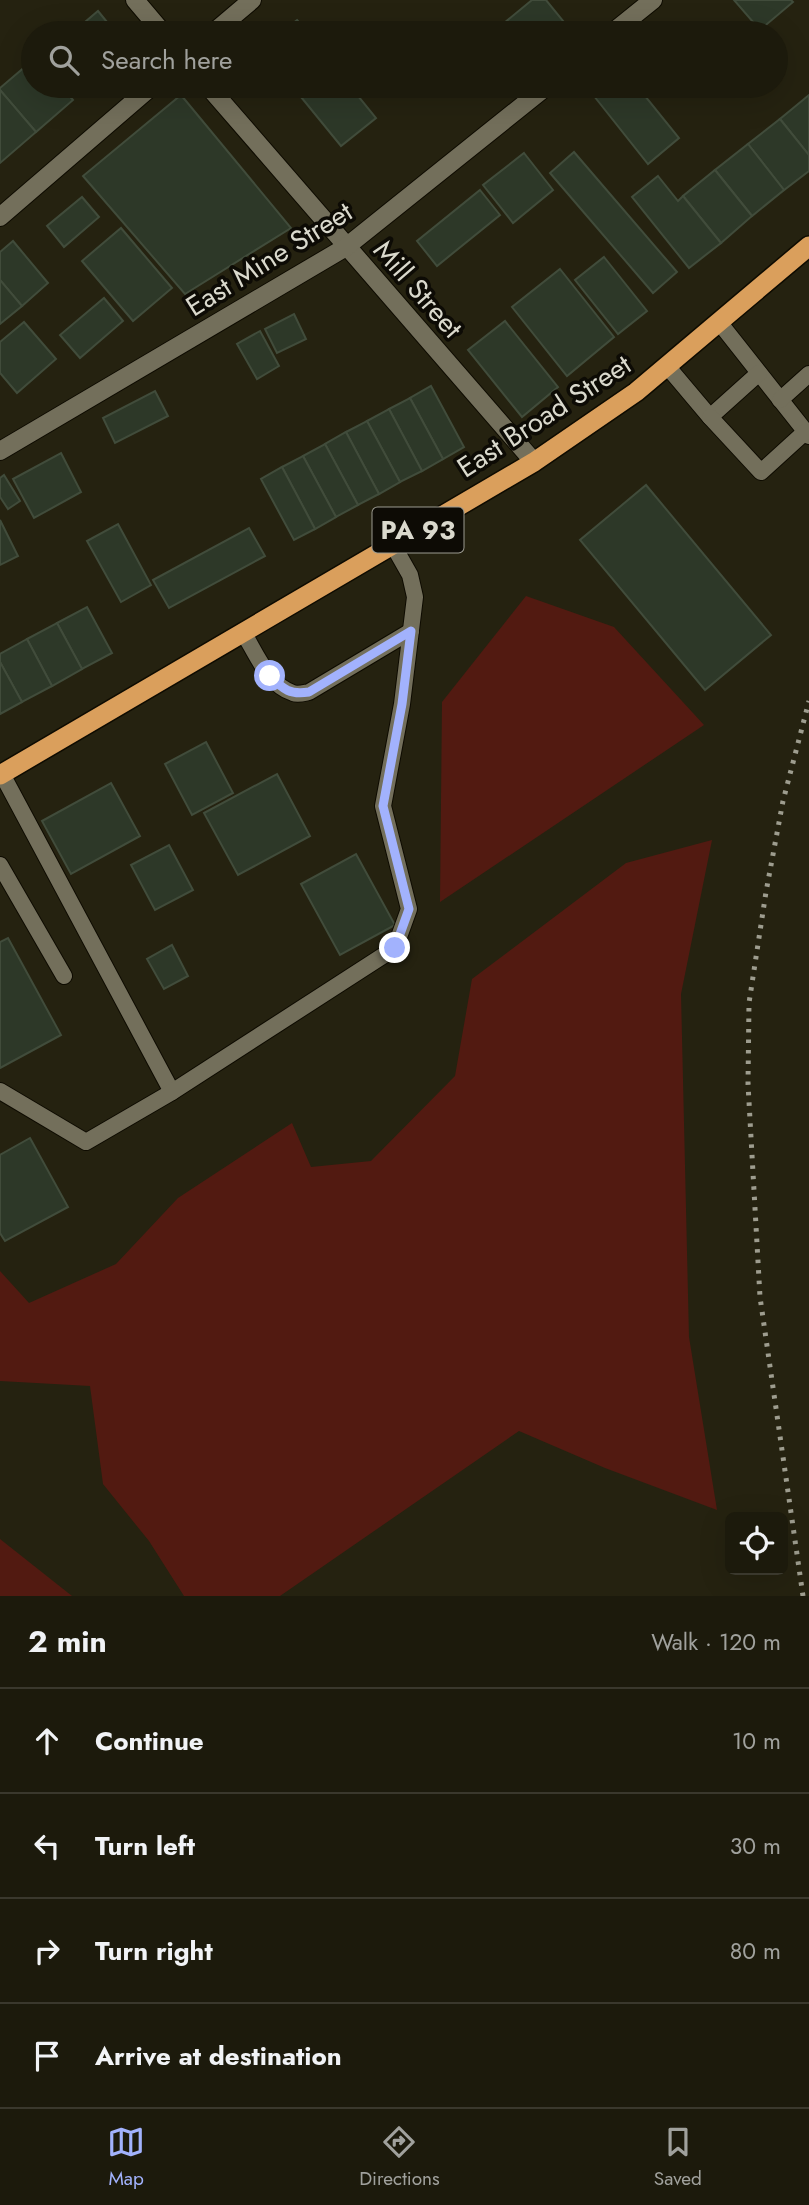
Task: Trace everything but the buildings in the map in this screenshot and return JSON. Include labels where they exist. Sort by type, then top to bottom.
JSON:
[{"type":"highway","name":"East Broad Street","points":[[1,775],[534,462],[636,392],[809,246]]},
{"type":"street","points":[[135,0],[153,21]]},
{"type":"street","points":[[227,21],[252,0]]},
{"type":"street","points":[[627,21],[653,0]]},
{"type":"street","points":[[0,217],[138,98]]},
{"type":"street","name":"Mill Street","points":[[218,98],[534,462]]},
{"type":"street","name":"East Mine Street","points":[[0,451],[346,247],[532,98]]},
{"type":"lane","points":[[667,366],[761,472],[807,434],[719,322]]},
{"type":"lane","points":[[710,416],[759,373]]},
{"type":"lane","points":[[780,400],[809,374]]},
{"type":"lane","points":[[0,1091],[86,1142],[172,1092],[395,948],[409,909],[383,806],[402,704],[415,597],[410,575],[393,545]]},
{"type":"lane","points":[[243,632],[270,676],[295,694],[309,692],[411,631]]},
{"type":"lane","points":[[1,775],[172,1092]]},
{"type":"lane","points":[[2,872],[64,976]]},
{"type":"shaded area","points":[[526,596],[614,627],[704,725],[440,902],[442,702]]},
{"type":"shaded area","points":[[712,840],[681,994],[689,1337],[717,1510],[605,1468],[519,1431],[280,1596],[184,1596],[149,1541],[103,1484],[90,1386],[0,1381],[0,1271],[29,1303],[116,1264],[178,1198],[292,1123],[311,1167],[371,1161],[455,1076],[472,979],[626,863]]},
{"type":"shaded area","points":[[0,1539],[72,1596],[0,1596]]},
{"type":"railway","points":[[803,1596],[760,1297],[748,1084],[749,1003],[766,892],[783,801],[809,701]]},
{"type":"route","points":[[270,676],[295,694],[309,692],[411,631],[402,704],[383,806],[409,909],[395,948]]}]
